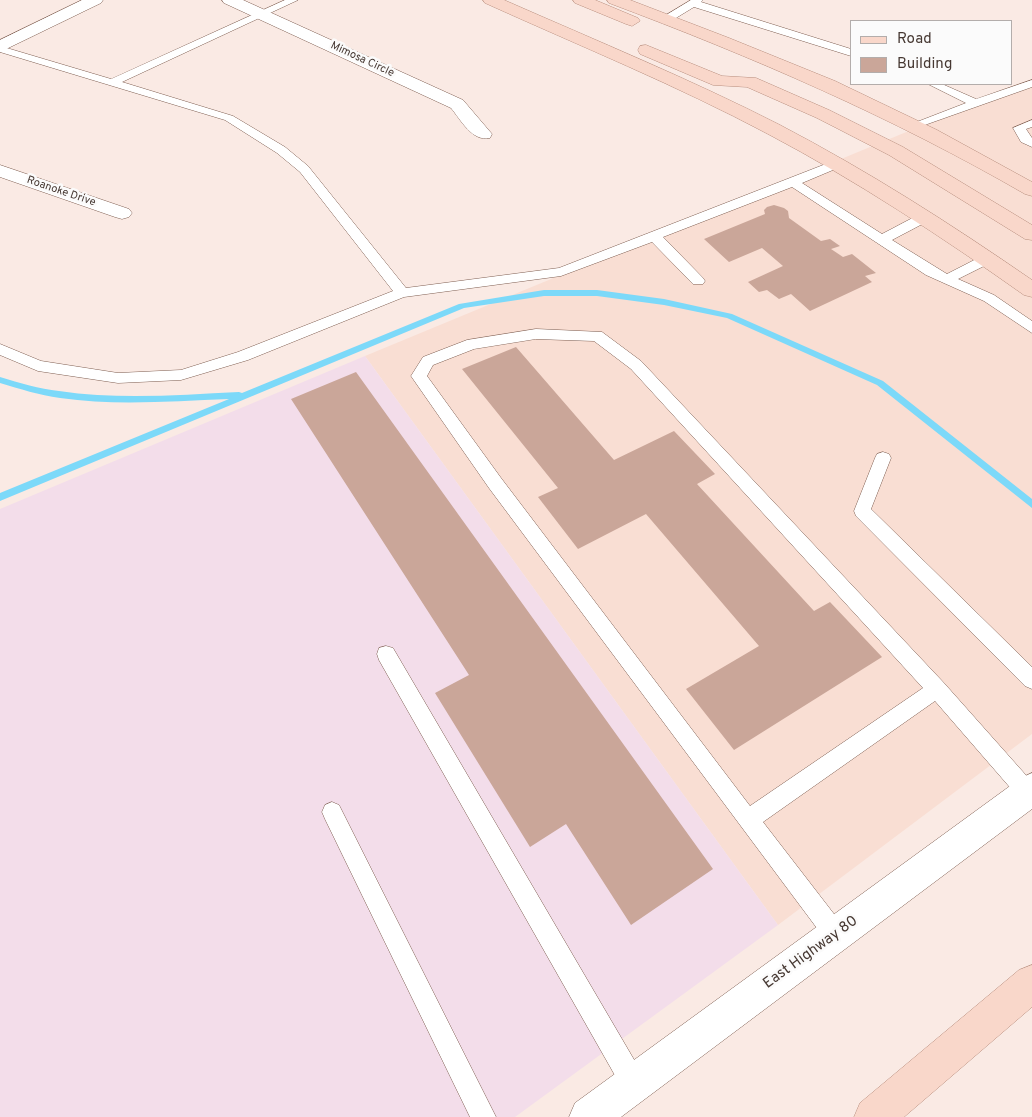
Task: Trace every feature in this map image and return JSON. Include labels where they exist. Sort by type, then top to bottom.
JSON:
[{"type":"main road","points":[[491,0],[688,89],[836,164],[924,217],[1032,290]]},
{"type":"main road","points":[[524,0],[719,81],[750,82],[823,114],[896,151],[1032,234]]},
{"type":"main road","points":[[581,0],[736,63],[746,68],[750,82]]},
{"type":"main road","points":[[616,0],[790,66],[915,125],[1032,190]]},
{"type":"main road","points":[[874,1117],[1032,983]]},
{"type":"street","points":[[0,48],[22,34],[95,0]]},
{"type":"street","name":"Mimosa Circle","points":[[230,0],[457,104],[483,134]]},
{"type":"street","name":"Roanoke Drive","points":[[0,171],[122,214]]},
{"type":"street","name":"East Highway 80","points":[[589,1117],[1029,790]]},
{"type":"lane","points":[[111,83],[293,0]]},
{"type":"lane","points":[[667,19],[696,2],[850,53]]},
{"type":"lane","points":[[0,48],[229,118],[281,150],[310,176],[402,293]]},
{"type":"lane","points":[[915,125],[1032,82]]},
{"type":"lane","points":[[935,85],[975,103]]},
{"type":"lane","points":[[1032,123],[1019,128],[1024,139],[1032,143]]},
{"type":"lane","points":[[0,349],[38,366],[118,378],[181,375],[243,356],[402,293],[560,272],[836,164]]},
{"type":"lane","points":[[793,182],[930,272],[988,298],[1032,328]]},
{"type":"lane","points":[[882,240],[924,217]]},
{"type":"lane","points":[[654,236],[698,281]]},
{"type":"lane","points":[[947,279],[987,259]]},
{"type":"lane","points":[[836,935],[495,483],[418,376],[428,361],[472,344],[536,334],[597,336],[636,365],[1029,790]]},
{"type":"lane","points":[[883,458],[862,512],[1032,680]]},
{"type":"lane","points":[[386,654],[634,1084]]},
{"type":"lane","points":[[748,820],[937,689]]},
{"type":"lane","points":[[332,812],[482,1117]]},
{"type":"shaded area","points":[[1032,80],[1032,734],[778,925],[365,356]]},
{"type":"shaded area","points":[[365,356],[778,925],[515,1117],[0,1117],[0,509]]},
{"type":"building","points":[[774,205],[788,211],[789,218],[821,241],[830,239],[840,246],[831,249],[843,257],[852,254],[876,273],[865,276],[872,282],[810,311],[791,294],[779,299],[767,290],[759,292],[748,282],[783,266],[762,248],[729,262],[704,239],[765,214],[764,210],[767,207]]},
{"type":"building","points":[[516,347],[614,460],[674,431],[715,474],[697,484],[814,611],[830,602],[882,657],[734,750],[686,689],[759,646],[646,514],[578,549],[538,497],[558,488],[462,369]]},
{"type":"building","points":[[356,372],[713,869],[631,925],[566,824],[530,847],[435,693],[469,675],[291,399]]},
{"type":"waterway","points":[[0,497],[462,306],[544,293],[597,293],[664,302],[729,316],[880,383],[1032,504]]},
{"type":"waterway","points":[[0,380],[58,395],[88,398],[149,399],[239,395]]}]
